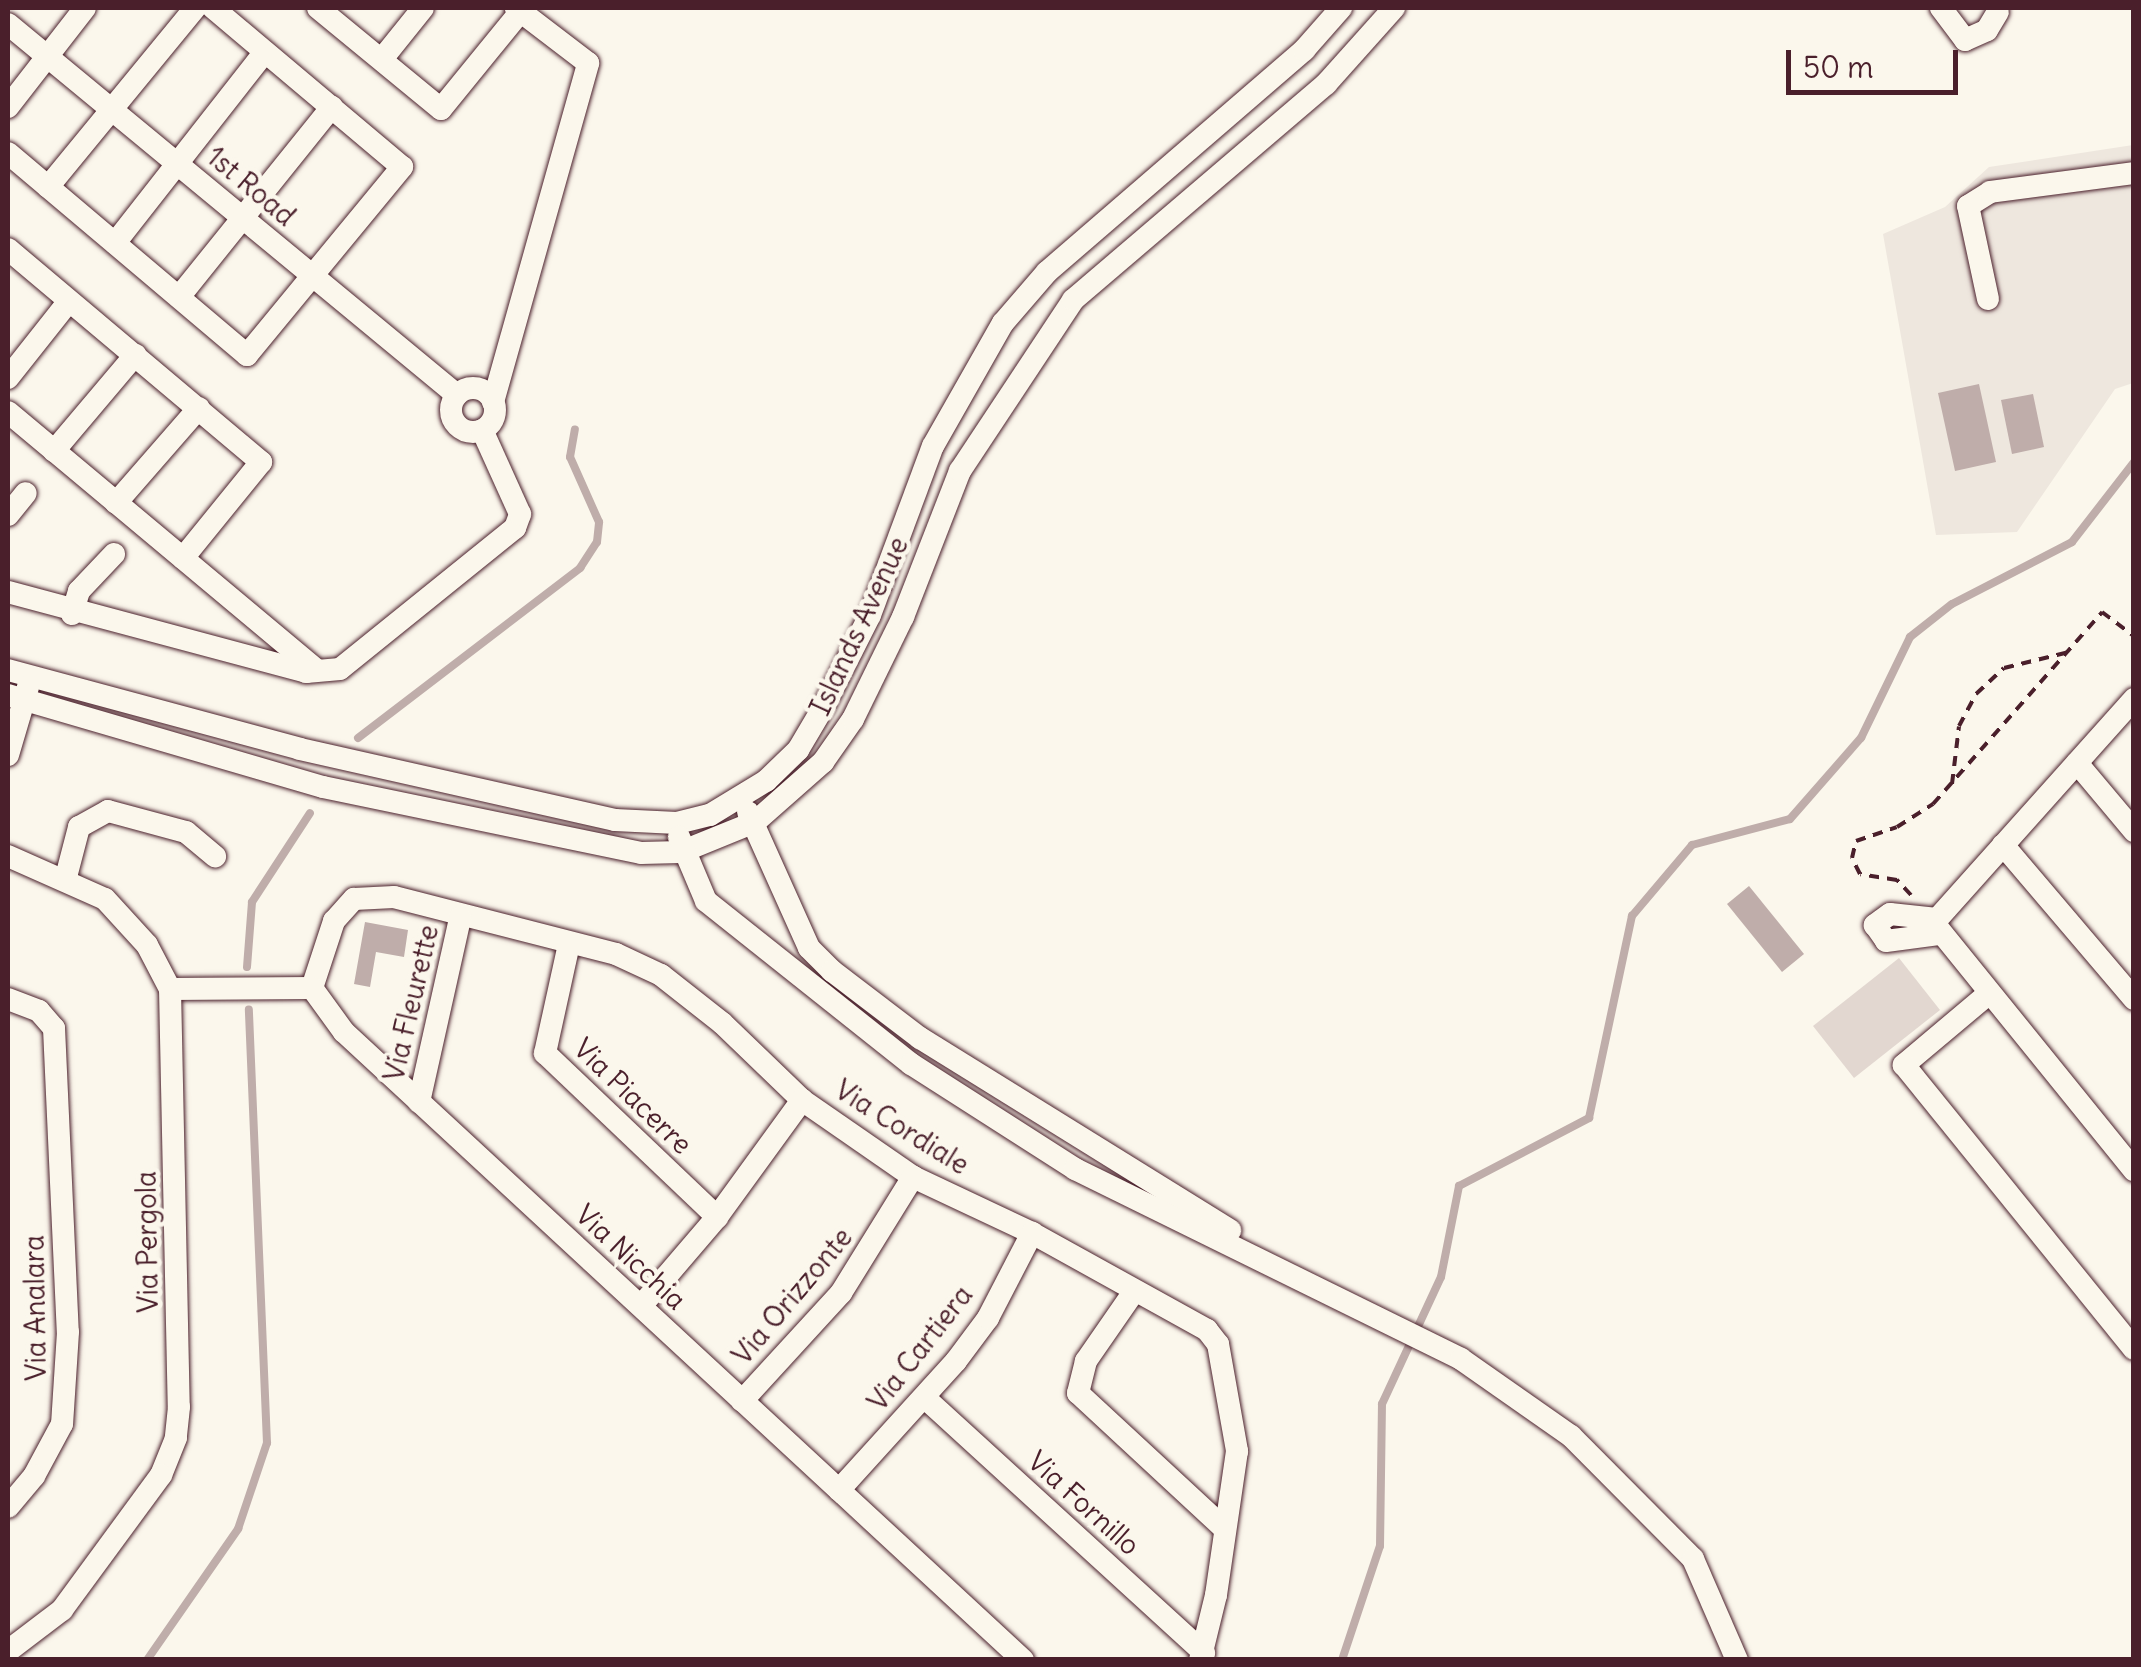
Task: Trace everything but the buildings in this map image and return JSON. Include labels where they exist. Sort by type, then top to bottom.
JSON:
[{"type":"street","points":[[8,106],[86,8]]},
{"type":"street","points":[[48,187],[114,112],[195,8]]},
{"type":"street","points":[[8,153],[247,355],[402,167],[213,8]]},
{"type":"street","points":[[318,8],[441,109],[518,9],[588,63],[493,402],[494,413],[482,430]]},
{"type":"street","points":[[382,59],[423,8]]},
{"type":"street","name":"Islands Avenue","points":[[19,673],[337,757],[614,820],[677,824],[740,800],[798,750],[824,706],[870,615],[932,446],[1003,323],[1047,272],[1304,50],[1341,8]]},
{"type":"street","name":"Islands Avenue","points":[[16,698],[464,820],[642,852],[681,852],[755,822],[823,762],[853,719],[903,617],[960,471],[1073,300],[1326,84],[1394,8]]},
{"type":"street","points":[[1941,8],[1965,40],[1987,30],[1998,12]]},
{"type":"street","name":"1st Road","points":[[8,24],[456,395]]},
{"type":"street","points":[[115,243],[264,53]]},
{"type":"street","points":[[179,297],[332,107]]},
{"type":"street","points":[[1988,299],[1968,206],[1990,192],[2134,173]]},
{"type":"street","points":[[8,249],[262,462],[183,558]]},
{"type":"street","points":[[8,378],[69,300]]},
{"type":"street","points":[[54,451],[135,356]]},
{"type":"street","points":[[482,430],[465,430],[452,419],[456,395],[477,388],[493,402]]},
{"type":"street","points":[[116,502],[198,408]]},
{"type":"street","points":[[8,412],[320,672]]},
{"type":"street","points":[[8,592],[72,614],[320,672],[340,669],[515,528],[520,514],[482,430]]},
{"type":"street","points":[[8,515],[26,493]]},
{"type":"street","points":[[72,614],[79,592],[114,554]]},
{"type":"street","points":[[8,755],[19,673]]},
{"type":"street","points":[[2134,699],[1932,923],[1987,995],[2134,1170]]},
{"type":"street","points":[[2077,763],[2134,831]]},
{"type":"street","points":[[740,800],[755,822],[809,948],[920,1038],[1153,1177],[1291,1272]]},
{"type":"street","points":[[66,877],[79,827],[108,810],[186,832],[215,856]]},
{"type":"street","points":[[677,824],[681,852],[706,900],[911,1064],[1075,1168],[1461,1359],[1571,1436],[1645,1506],[1693,1559],[1737,1660]]},
{"type":"street","points":[[2004,844],[2134,999]]},
{"type":"street","points":[[8,856],[66,877],[127,919],[170,989],[312,988]]},
{"type":"street","name":"Via Cordiale","points":[[312,988],[334,922],[354,899],[394,897],[460,918],[616,954],[661,975],[722,1022],[802,1100],[913,1177],[1032,1233],[1133,1293],[1190,1317],[1218,1344],[1236,1451],[1202,1656]]},
{"type":"street","name":"Via Fleurette","points":[[419,1102],[460,918]]},
{"type":"street","name":"Via Piacerre","points":[[569,944],[546,1054],[718,1218]]},
{"type":"street","points":[[790,969],[809,948]]},
{"type":"street","name":"Via Nicchia","points":[[312,988],[344,1032],[1023,1660]]},
{"type":"street","name":"Via Pergola","points":[[8,1650],[62,1610],[161,1474],[176,1438],[170,989]]},
{"type":"street","points":[[1987,995],[1904,1065],[2134,1349]]},
{"type":"street","name":"Via Analara","points":[[8,999],[39,1011],[54,1028],[68,1332],[62,1424],[34,1476],[8,1506]]},
{"type":"street","points":[[640,1306],[718,1218],[802,1100]]},
{"type":"street","name":"Via Orizzonte","points":[[742,1401],[840,1292],[913,1177]]},
{"type":"street","name":"Via Cartiera","points":[[840,1490],[925,1398],[988,1318],[1032,1233]]},
{"type":"street","points":[[1133,1293],[1086,1361],[1078,1393],[1226,1529]]},
{"type":"street","name":"Via Fornillo","points":[[925,1398],[1202,1656]]},
{"type":"path","points":[[1932,923],[1904,885],[1860,874],[1852,849],[1862,834],[1924,812],[2102,612],[2134,636]]},
{"type":"path","points":[[1952,784],[1959,726],[1976,694],[2004,668],[2070,652]]},
{"type":"shaded area","points":[[2133,145],[2133,383],[2115,389],[2017,532],[1936,535],[1883,234],[1945,207],[1989,167]]},
{"type":"shaded area","points":[[1979,384],[1996,462],[1955,471],[1938,393]]},
{"type":"shaded area","points":[[2033,394],[2044,447],[2012,454],[2001,400]]},
{"type":"shaded area","points":[[1749,886],[1804,954],[1782,972],[1727,904]]},
{"type":"shaded area","points":[[365,922],[408,930],[404,957],[376,952],[370,987],[354,984]]},
{"type":"shaded area","points":[[1899,958],[1940,1010],[1854,1078],[1813,1026]]},
{"type":"waterway","points":[[358,738],[580,568],[597,542],[599,522],[570,457],[575,429]]},
{"type":"waterway","points":[[1342,1660],[1380,1546],[1382,1404],[1441,1277],[1459,1186],[1589,1118],[1632,916],[1692,845],[1790,819],[1861,738],[1910,637],[1952,604],[2072,542],[2134,462]]},
{"type":"waterway","points":[[247,967],[252,902],[310,813]]},
{"type":"waterway","points":[[147,1660],[238,1529],[267,1443],[249,1009]]}]
